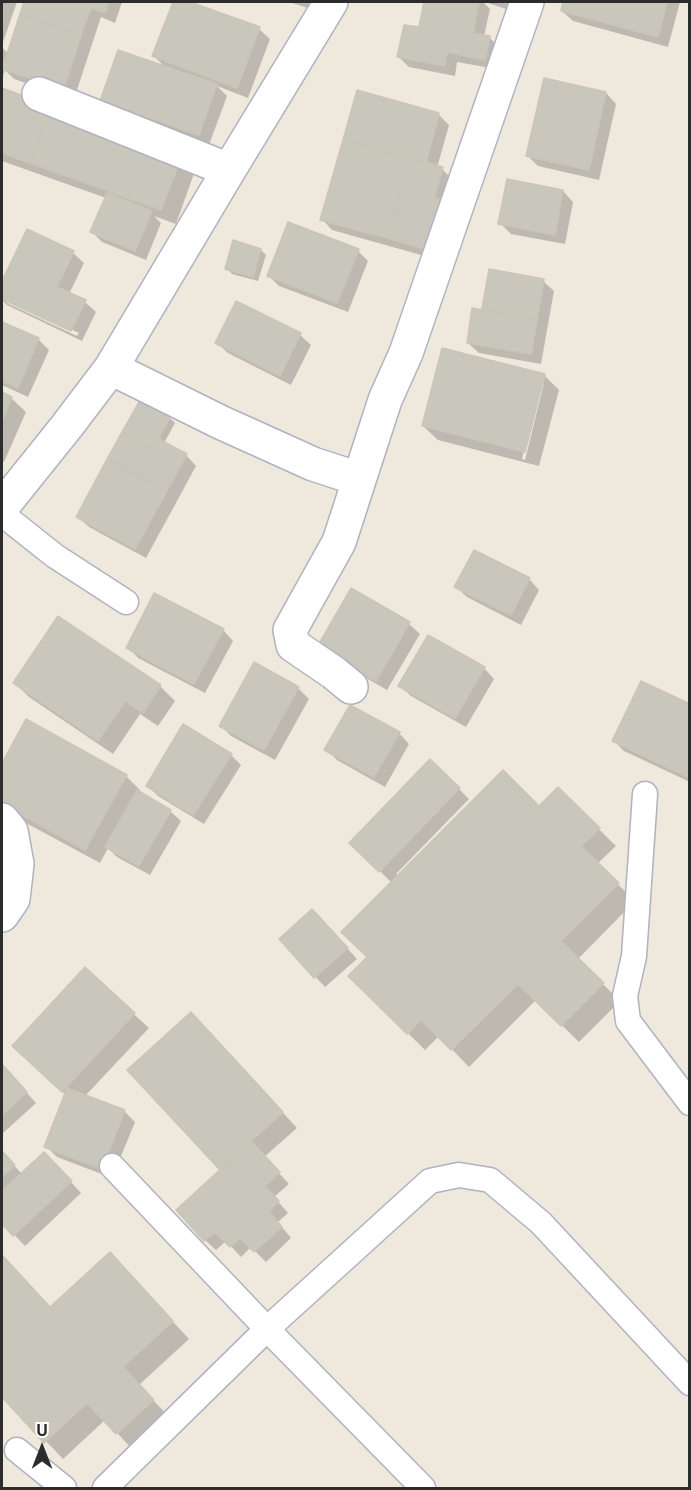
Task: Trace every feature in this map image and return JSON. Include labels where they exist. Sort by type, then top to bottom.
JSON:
[{"type":"street","points":[[2,507],[111,368],[332,2]]},
{"type":"street","points":[[351,687],[292,645],[290,630],[339,542],[386,400],[406,353],[527,2]]},
{"type":"street","points":[[39,94],[229,170]]},
{"type":"street","points":[[111,368],[220,422],[313,464],[359,479]]},
{"type":"street","points":[[2,820],[11,831],[16,864],[13,899],[2,915]]},
{"type":"lane","points":[[2,514],[55,556],[126,602]]},
{"type":"lane","points":[[645,794],[634,956],[625,996],[628,1021],[690,1103]]},
{"type":"lane","points":[[112,1166],[423,1488]]},
{"type":"lane","points":[[105,1488],[267,1329],[430,1181],[459,1175],[490,1180],[541,1223],[690,1383]]},
{"type":"lane","points":[[16,1450],[64,1488]]},
{"type":"building","points":[[24,2],[109,2],[105,13],[91,8],[81,35],[20,14]]},
{"type":"building","points":[[173,2],[190,2],[260,27],[237,88],[152,56]]},
{"type":"building","points":[[424,2],[479,2],[473,33],[490,36],[485,60],[447,52],[445,66],[397,57],[404,25],[419,27]]},
{"type":"building","points":[[563,2],[667,2],[658,37],[561,11]]},
{"type":"building","points":[[20,14],[81,35],[64,89],[2,69]]},
{"type":"building","points":[[118,50],[217,84],[199,135],[100,101]]},
{"type":"building","points":[[544,78],[606,92],[589,170],[526,156]]},
{"type":"building","points":[[2,88],[51,106],[30,163],[2,153]]},
{"type":"building","points":[[357,90],[439,113],[426,163],[343,140]]},
{"type":"building","points":[[51,106],[183,153],[161,210],[30,163]]},
{"type":"building","points":[[343,140],[410,158],[387,238],[320,220]]},
{"type":"building","points":[[410,158],[443,167],[434,198],[450,203],[436,252],[387,238]]},
{"type":"building","points":[[507,179],[563,190],[555,235],[498,224]]},
{"type":"building","points":[[107,193],[152,211],[135,251],[90,232]]},
{"type":"building","points":[[288,222],[359,249],[337,303],[267,276]]},
{"type":"building","points":[[27,229],[74,251],[57,287],[86,300],[71,331],[2,299],[2,281]]},
{"type":"building","points":[[233,240],[261,249],[253,277],[225,269]]},
{"type":"building","points":[[489,269],[544,279],[537,319],[482,309]]},
{"type":"building","points":[[236,301],[301,333],[280,376],[215,343]]},
{"type":"building","points":[[472,308],[537,319],[531,354],[467,343]]},
{"type":"building","points":[[2,322],[39,338],[18,388],[2,381]]},
{"type":"building","points":[[442,348],[545,374],[525,452],[422,426]]},
{"type":"building","points":[[2,392],[12,397],[2,421]]},
{"type":"building","points":[[140,400],[170,417],[153,449],[122,432]]},
{"type":"building","points":[[122,432],[153,449],[159,439],[187,454],[167,491],[107,459]]},
{"type":"building","points":[[107,459],[167,491],[135,549],[76,517]]},
{"type":"building","points":[[474,550],[530,578],[511,615],[454,587]]},
{"type":"building","points":[[351,588],[410,622],[376,681],[317,647]]},
{"type":"building","points":[[154,593],[224,629],[194,684],[126,648]]},
{"type":"building","points":[[58,616],[161,685],[143,713],[125,701],[98,741],[13,683]]},
{"type":"building","points":[[428,635],[485,667],[455,718],[398,686]]},
{"type":"building","points":[[254,662],[299,687],[264,750],[219,726]]},
{"type":"building","points":[[641,681],[690,704],[690,778],[612,741]]},
{"type":"building","points":[[350,705],[400,732],[374,777],[324,750]]},
{"type":"building","points":[[26,719],[127,775],[85,850],[2,804],[2,763]]},
{"type":"building","points":[[183,724],[232,754],[193,815],[146,786]]},
{"type":"building","points":[[430,759],[460,788],[379,872],[349,843]]},
{"type":"building","points":[[503,770],[539,806],[558,787],[600,828],[581,846],[619,883],[561,941],[604,983],[561,1026],[518,984],[451,1050],[421,1020],[407,1034],[348,976],[367,957],[341,932]]},
{"type":"building","points":[[137,790],[171,810],[139,866],[105,847]]},
{"type":"building","points":[[312,909],[348,948],[314,978],[279,939]]},
{"type":"building","points":[[85,967],[135,1013],[62,1092],[12,1046]]},
{"type":"building","points":[[191,1012],[283,1112],[220,1170],[127,1070]]},
{"type":"building","points":[[2,1064],[27,1092],[2,1115]]},
{"type":"building","points":[[67,1088],[125,1110],[102,1169],[44,1147]]},
{"type":"building","points":[[251,1141],[280,1172],[265,1186],[279,1201],[269,1211],[282,1227],[254,1252],[240,1238],[230,1247],[215,1232],[204,1241],[176,1210]]},
{"type":"building","points":[[2,1151],[15,1165],[2,1177]]},
{"type":"building","points":[[44,1152],[72,1181],[13,1236],[2,1224],[2,1191]]},
{"type":"building","points":[[110,1252],[173,1321],[123,1367],[154,1400],[116,1434],[87,1403],[44,1443],[2,1397],[2,1255],[50,1307]]}]
